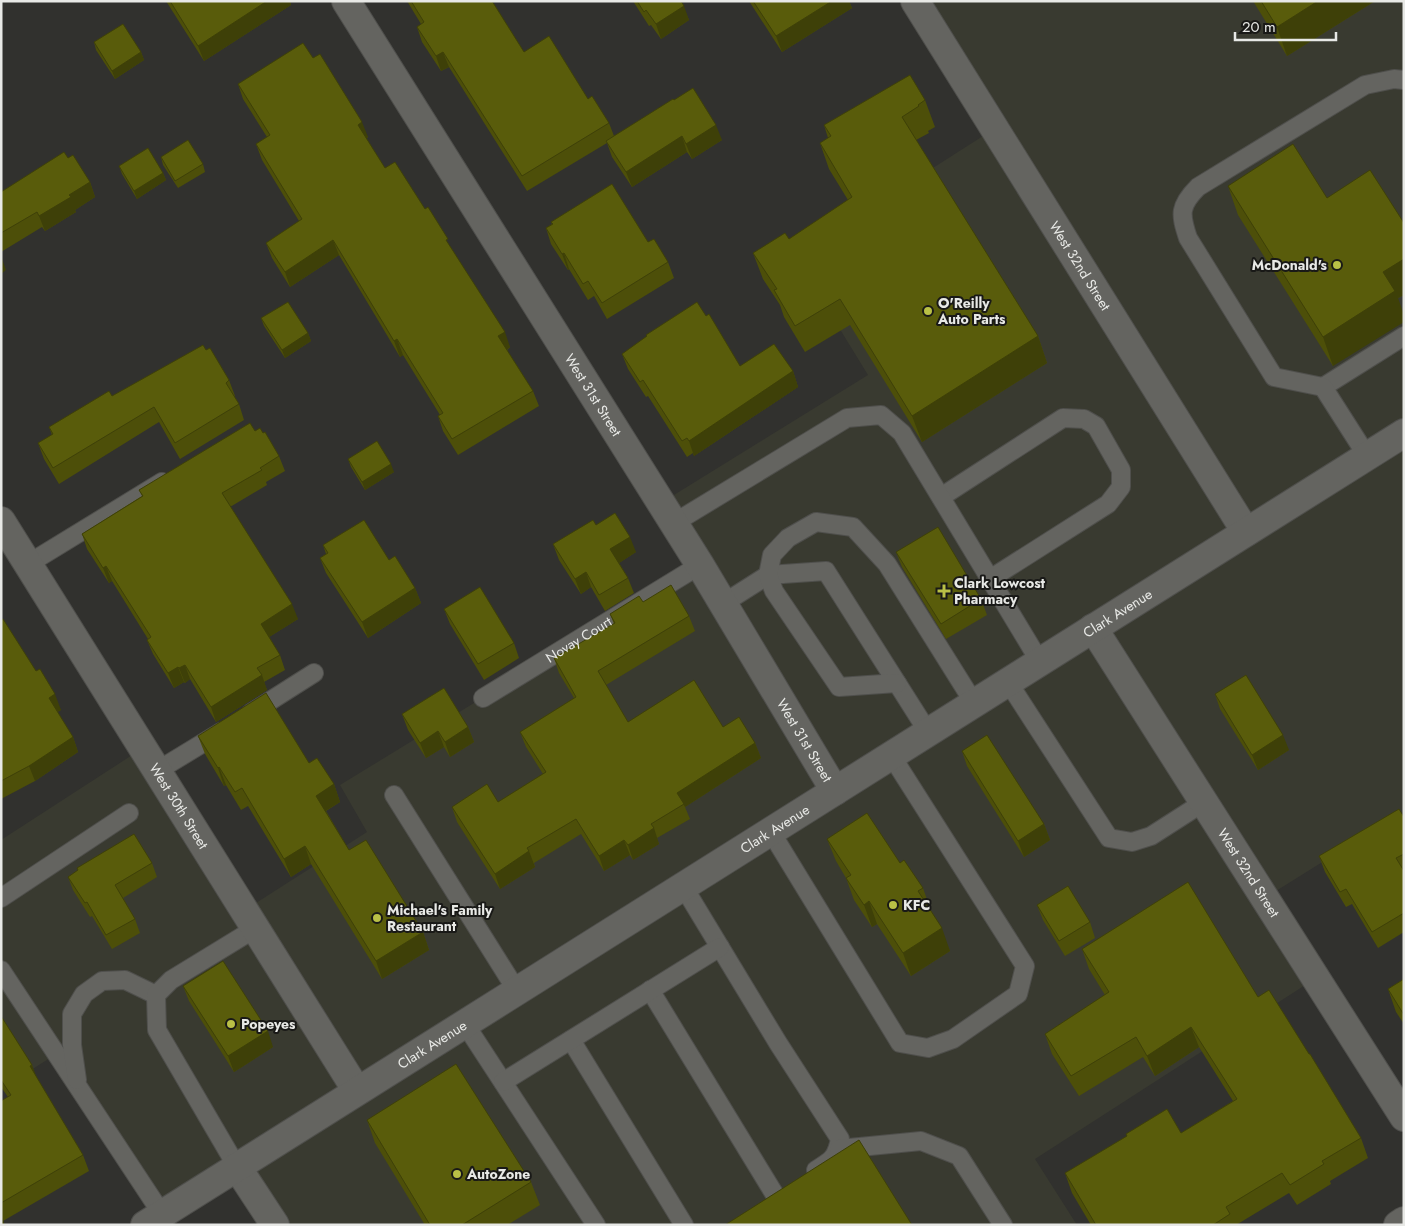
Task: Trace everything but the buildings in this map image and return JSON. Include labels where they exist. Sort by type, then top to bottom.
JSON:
[{"type":"street","name":"West 31st Street","points":[[346,1],[724,603],[835,791]]},
{"type":"street","name":"West 32nd Street","points":[[914,1],[1246,532]]},
{"type":"street","name":"Clark Avenue","points":[[153,1220],[1404,433]]},
{"type":"street","name":"West 30th Street","points":[[1,521],[358,1091]]},
{"type":"street","name":"West 32nd Street","points":[[1094,628],[1404,1117]]},
{"type":"street","points":[[237,1167],[275,1225]]},
{"type":"street","points":[[1398,1225],[1404,1221]]},
{"type":"lane","points":[[1401,77],[1365,85],[1198,187],[1186,202],[1182,218],[1188,238],[1274,377],[1323,387],[1404,336]]},
{"type":"lane","points":[[1323,387],[1367,456]]},
{"type":"lane","points":[[674,523],[847,418],[881,415],[902,433],[1040,662]]},
{"type":"lane","points":[[940,497],[1064,418],[1084,419],[1096,426],[1121,470],[1121,487],[1108,504],[990,579]]},
{"type":"lane","points":[[28,564],[175,474]]},
{"type":"lane","points":[[897,683],[839,687],[774,591],[768,575],[772,555],[788,538],[816,522],[853,527],[887,564],[974,703]]},
{"type":"lane","name":"Novay Court","points":[[483,698],[700,565]]},
{"type":"lane","points":[[724,603],[768,575],[826,571],[928,732]]},
{"type":"lane","points":[[158,771],[314,673]]},
{"type":"lane","points":[[1008,682],[1109,838],[1132,842],[1151,836],[1204,802]]},
{"type":"lane","points":[[771,832],[900,1043],[928,1048],[953,1038],[1018,994],[1025,966],[891,755]]},
{"type":"lane","points":[[394,795],[517,991]]},
{"type":"lane","points":[[1,898],[129,813]]},
{"type":"lane","points":[[683,886],[778,1043],[840,1139],[838,1150],[831,1160],[759,1205]]},
{"type":"lane","points":[[237,1167],[157,1030],[156,995],[171,980],[256,928]]},
{"type":"lane","points":[[503,1082],[720,947]]},
{"type":"lane","points":[[1,970],[77,1084],[153,1220]]},
{"type":"lane","points":[[77,1084],[72,1045],[72,1014],[84,994],[102,982],[125,980],[156,995]]},
{"type":"lane","points":[[650,990],[775,1195]]},
{"type":"lane","points":[[465,1024],[596,1225]]},
{"type":"lane","points":[[571,1040],[684,1225]]},
{"type":"lane","points":[[838,1150],[921,1141],[959,1156],[1003,1225]]},
{"type":"shaded area","points":[[915,1],[1404,1],[1404,811],[1265,898],[1316,978],[1035,1159],[1077,1225],[275,1225],[237,1167],[154,1219],[50,1058],[1,1089],[1,840],[143,748],[245,910],[367,832],[340,785],[700,565],[661,503],[868,375],[795,256],[994,129]]},
{"type":"place","name":"McDonald's","points":[[1337,265]]},
{"type":"place","name":"O'Reilly Auto Parts","points":[[928,311]]},
{"type":"place","name":"Clark Lowcost Pharmacy","points":[[944,591]]},
{"type":"place","name":"KFC","points":[[893,905]]},
{"type":"place","name":"Michael's Family Restaurant","points":[[377,918]]},
{"type":"place","name":"Popeyes","points":[[231,1024]]},
{"type":"place","name":"AutoZone","points":[[457,1174]]}]
